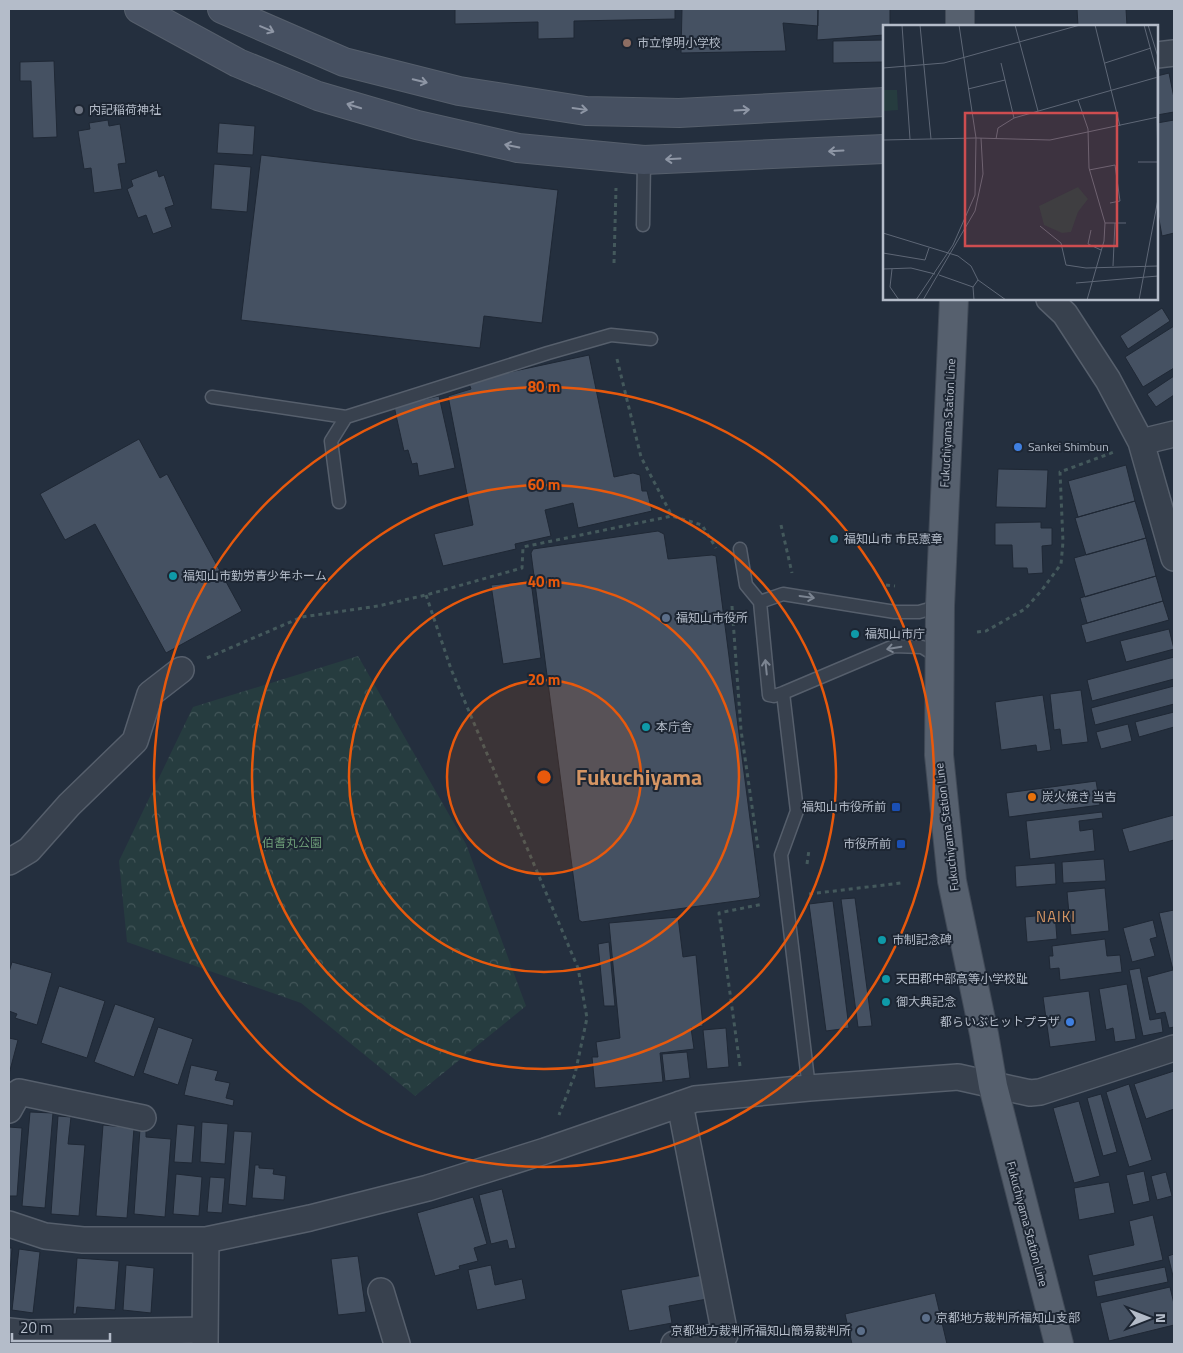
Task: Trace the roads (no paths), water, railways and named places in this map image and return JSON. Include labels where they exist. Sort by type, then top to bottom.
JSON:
[{"type":"main road","points":[[960,9],[960,25]]},
{"type":"main road","name":"Fukuchiyama Station Line","points":[[954,300],[940,606],[939,755],[952,881],[993,1086],[1059,1344]]},
{"type":"street","points":[[139,9],[238,63],[327,98],[417,125],[518,148],[644,160],[883,149]]},
{"type":"street","points":[[222,9],[344,62],[459,91],[586,111],[679,113],[883,102]]},
{"type":"street","points":[[1158,55],[1174,53]]},
{"type":"street","points":[[1050,300],[1065,314],[1104,373],[1141,442],[1174,558]]},
{"type":"street","points":[[1141,442],[1174,434]]},
{"type":"street","points":[[9,862],[29,850],[69,805],[135,741],[150,694],[181,670]]},
{"type":"street","points":[[9,1224],[45,1236],[82,1240],[206,1240],[310,1218],[428,1188],[695,1099],[958,1077],[1030,1093],[1040,1092],[1174,1048]]},
{"type":"street","points":[[9,1110],[19,1092],[142,1118]]},
{"type":"street","points":[[674,1344],[725,1335],[680,1104]]},
{"type":"street","points":[[9,1331],[205,1337],[206,1240]]},
{"type":"street","points":[[381,1291],[396,1344]]},
{"type":"lane","points":[[643,225],[644,160]]},
{"type":"lane","points":[[212,397],[346,417],[548,352],[611,335],[650,339]]},
{"type":"lane","points":[[339,502],[331,441],[346,417]]},
{"type":"lane","points":[[740,549],[746,585],[760,602],[769,695],[774,696],[784,693],[894,646],[922,647],[940,658]]},
{"type":"lane","points":[[760,602],[783,594],[895,612],[919,612],[940,606]]},
{"type":"lane","points":[[784,693],[797,811],[781,855],[809,1088]]},
{"type":"place","name":"市立惇明小学校","points":[[627,43]]},
{"type":"place","name":"内記稲荷神社","points":[[79,110]]},
{"type":"place","name":"Sankei Shimbun","points":[[1018,447]]},
{"type":"place","name":"福知山市 市民憲章","points":[[834,539]]},
{"type":"place","name":"福知山市勤労青少年ホーム","points":[[173,576]]},
{"type":"place","name":"福知山市役所","points":[[666,618]]},
{"type":"place","name":"福知山市庁","points":[[855,634]]},
{"type":"place","name":"本庁舎","points":[[646,727]]},
{"type":"place","name":"炭火焼き 当吉","points":[[1032,797]]},
{"type":"place","name":"福知山市役所前","points":[[896,807]]},
{"type":"place","name":"市役所前","points":[[901,844]]},
{"type":"place","name":"市制記念碑","points":[[882,940]]},
{"type":"place","name":"天田郡中部高等小学校趾","points":[[886,979]]},
{"type":"place","name":"御大典記念","points":[[886,1002]]},
{"type":"place","name":"都らいぶヒットプラザ","points":[[1070,1022]]},
{"type":"place","name":"京都地方裁判所福知山支部","points":[[926,1318]]},
{"type":"place","name":"京都地方裁判所福知山簡易裁判所","points":[[861,1331]]},
{"type":"district","name":"Fukuchiyama","points":[[639,777]]},
{"type":"district","name":"NAIKI","points":[[1056,917]]},
{"type":"park label","name":"伯耆丸公園","points":[[292,843]]}]
